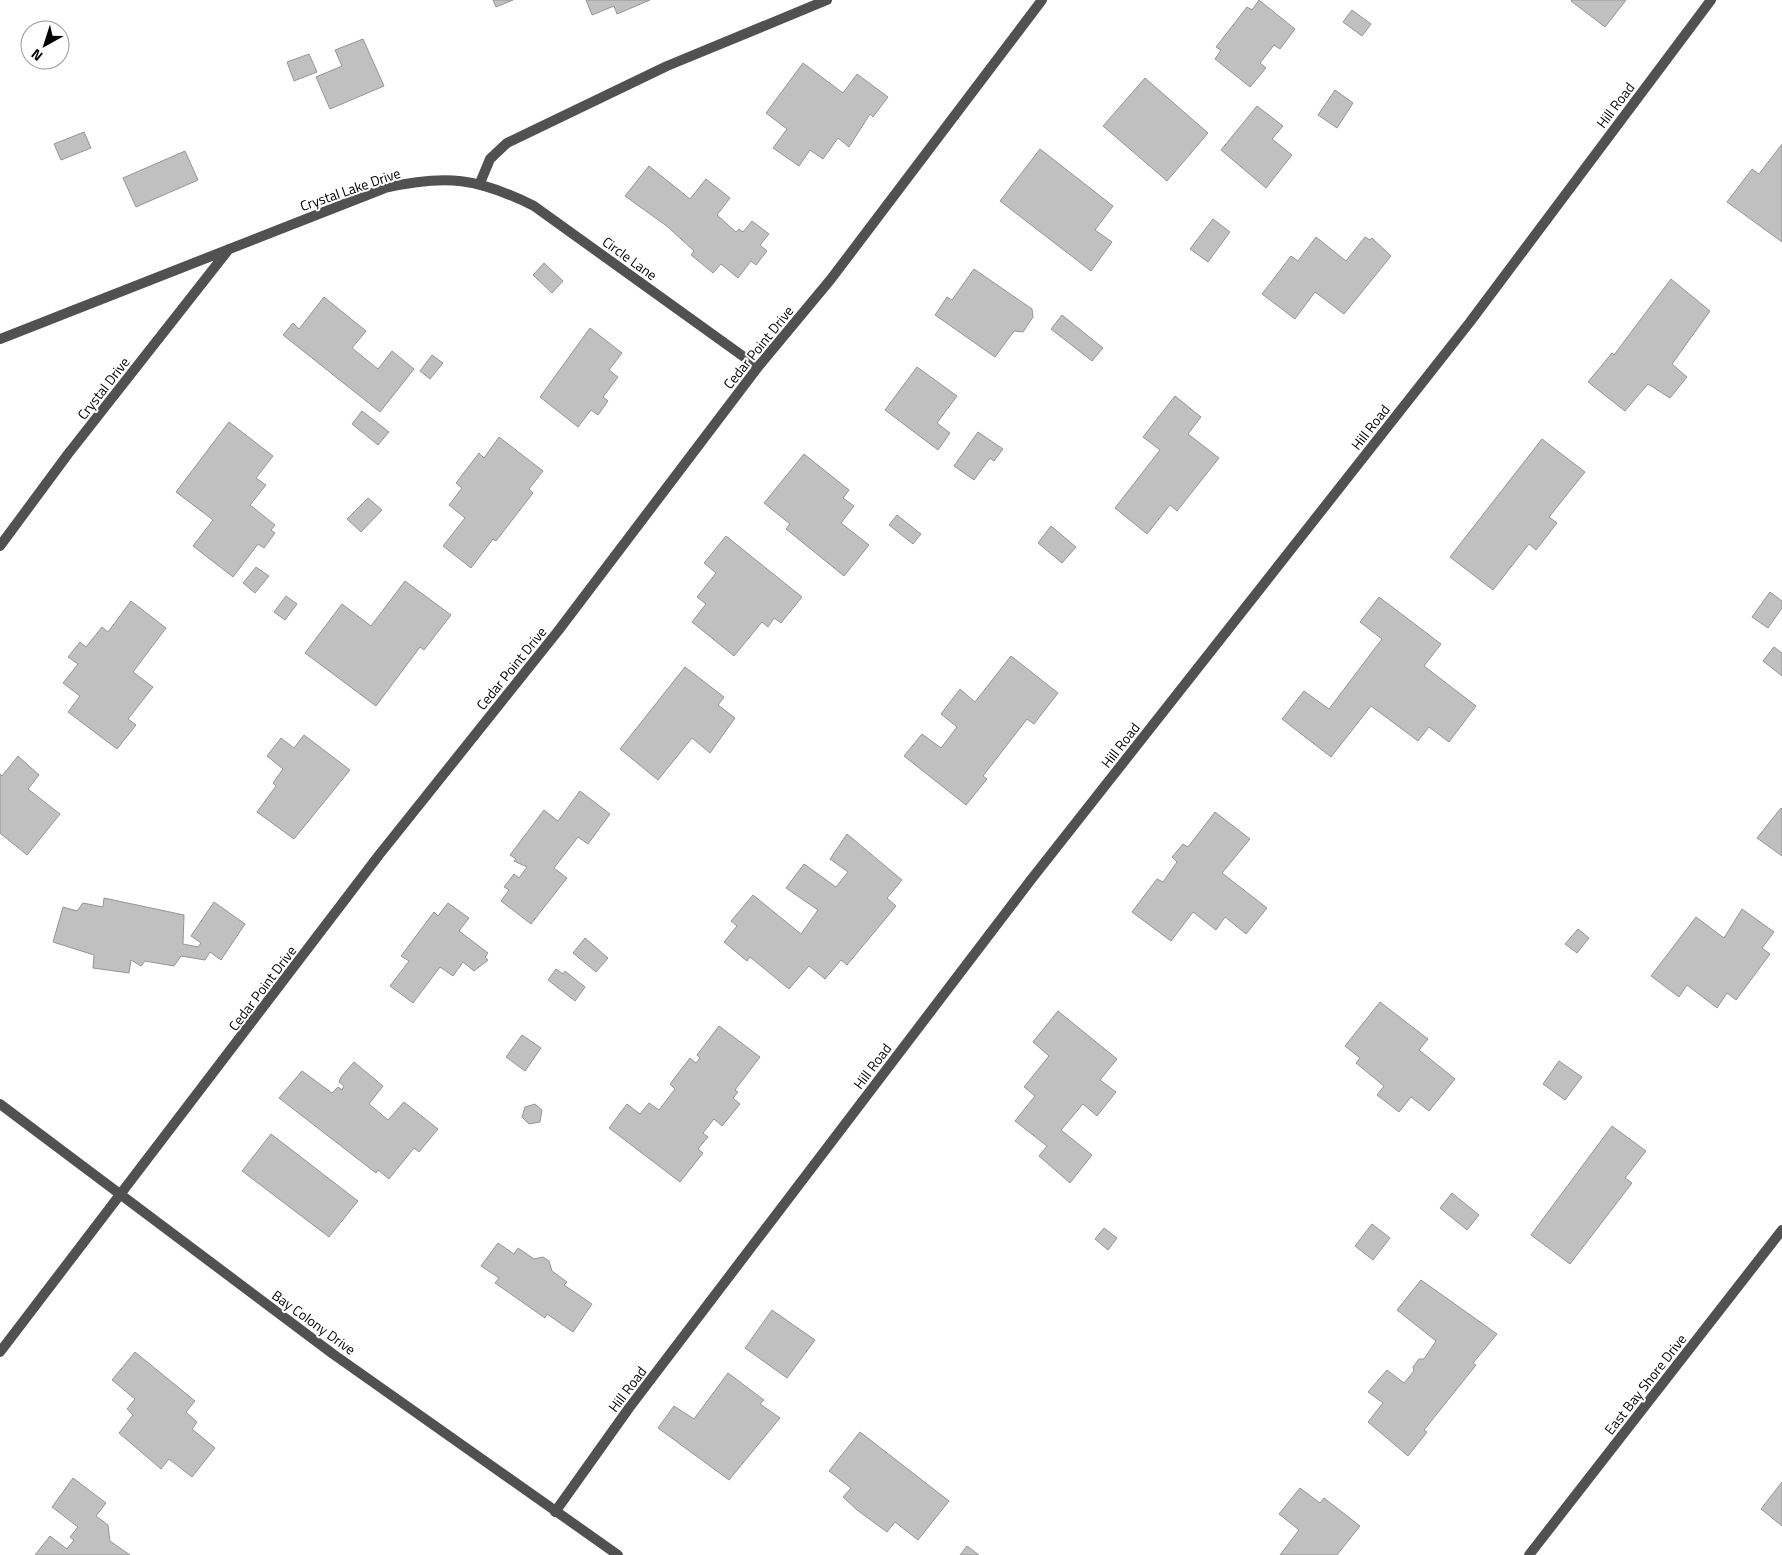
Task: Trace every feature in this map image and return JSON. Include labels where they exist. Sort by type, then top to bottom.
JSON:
[{"type":"street","points":[[480,183],[490,159],[507,143],[667,66],[827,0]]},
{"type":"street","name":"Cedar Point Drive","points":[[0,1352],[265,1007],[379,855],[558,631],[758,367],[831,279],[1042,0]]},
{"type":"street","name":"Hill Road","points":[[555,1512],[629,1408],[1012,905],[1470,322],[1711,0]]},
{"type":"street","name":"Crystal Lake Drive","points":[[0,339],[384,188],[421,180],[450,179],[480,183]]},
{"type":"street","name":"Circle Lane","points":[[480,183],[501,189],[534,206],[758,367]]},
{"type":"street","name":"Crystal Drive","points":[[0,546],[68,454],[230,248]]},
{"type":"street","name":"Bay Colony Drive","points":[[0,1104],[333,1354],[618,1555]]},
{"type":"street","name":"East Bay Shore Drive","points":[[1529,1555],[1782,1230]]},
{"type":"building","points":[[493,0],[513,0],[496,7]]},
{"type":"building","points":[[586,0],[650,0],[617,14],[614,6],[592,15]]},
{"type":"building","points":[[1259,0],[1295,29],[1280,49],[1274,45],[1260,63],[1266,68],[1250,87],[1215,59],[1221,50],[1216,47],[1247,7],[1252,10]]},
{"type":"building","points":[[1572,0],[1626,0],[1605,27]]},
{"type":"building","points":[[1352,10],[1371,24],[1362,36],[1343,22]]},
{"type":"building","points":[[363,39],[384,86],[330,109],[316,77],[342,66],[335,50]]},
{"type":"building","points":[[309,54],[317,72],[294,81],[287,62]]},
{"type":"building","points":[[803,63],[843,93],[857,74],[888,97],[873,117],[870,114],[849,147],[838,138],[823,159],[810,150],[799,166],[773,148],[787,129],[766,113]]},
{"type":"building","points":[[1145,78],[1208,133],[1167,181],[1103,126]]},
{"type":"building","points":[[1335,90],[1353,103],[1337,128],[1318,115]]},
{"type":"building","points":[[1257,106],[1283,126],[1272,139],[1292,155],[1266,188],[1221,150]]},
{"type":"building","points":[[84,132],[91,148],[61,160],[54,144]]},
{"type":"building","points":[[1782,144],[1782,242],[1727,202],[1752,169],[1759,174]]},
{"type":"building","points":[[1040,149],[1113,206],[1095,230],[1112,242],[1091,271],[1000,201]]},
{"type":"building","points":[[185,151],[198,180],[136,207],[123,178]]},
{"type":"building","points":[[649,166],[690,199],[706,179],[730,198],[717,215],[736,232],[739,229],[743,232],[752,221],[769,234],[760,245],[767,251],[756,265],[751,261],[738,278],[721,264],[713,273],[691,255],[694,251],[668,227],[625,196]]},
{"type":"building","points":[[1213,219],[1230,232],[1208,262],[1190,249]]},
{"type":"building","points":[[1316,237],[1346,261],[1365,237],[1370,240],[1372,238],[1391,256],[1344,314],[1315,292],[1295,319],[1262,294],[1291,256],[1298,261]]},
{"type":"building","points":[[544,263],[563,281],[552,293],[533,275]]},
{"type":"building","points":[[974,269],[1032,309],[1033,317],[1023,332],[1014,331],[995,357],[935,315],[947,297],[952,300]]},
{"type":"building","points":[[1671,279],[1710,311],[1672,364],[1687,377],[1670,398],[1648,384],[1625,411],[1588,382],[1612,353],[1614,355]]},
{"type":"building","points":[[324,297],[366,331],[352,348],[378,369],[392,351],[414,369],[380,412],[283,335],[293,323],[299,329]]},
{"type":"building","points":[[1062,315],[1103,348],[1092,361],[1051,329]]},
{"type":"building","points":[[590,328],[622,353],[609,370],[618,377],[603,397],[608,401],[598,415],[591,410],[578,427],[540,397]]},
{"type":"building","points":[[432,355],[443,363],[430,379],[420,371]]},
{"type":"building","points":[[917,367],[957,396],[937,423],[950,433],[938,450],[885,410]]},
{"type":"building","points":[[1175,396],[1201,417],[1188,434],[1219,458],[1177,511],[1170,505],[1147,534],[1115,508],[1160,450],[1143,437]]},
{"type":"building","points":[[362,411],[389,432],[378,445],[352,424]]},
{"type":"building","points":[[229,422],[273,456],[256,478],[266,485],[250,505],[275,525],[271,530],[275,533],[264,548],[258,544],[233,577],[193,546],[213,520],[176,492]]},
{"type":"building","points":[[978,432],[1003,449],[994,461],[990,458],[974,480],[954,466]]},
{"type":"building","points":[[499,437],[543,471],[529,489],[533,493],[496,541],[493,539],[471,568],[443,546],[465,518],[449,505],[462,488],[456,483],[479,453],[484,458]]},
{"type":"building","points":[[1542,439],[1585,472],[1549,517],[1557,523],[1536,550],[1529,544],[1493,590],[1450,557]]},
{"type":"building","points":[[804,454],[849,490],[843,498],[854,506],[841,523],[869,545],[844,576],[786,529],[790,524],[764,503]]},
{"type":"building","points":[[368,498],[382,510],[361,532],[347,519]]},
{"type":"building","points":[[897,515],[921,534],[913,544],[889,525]]},
{"type":"building","points":[[1051,526],[1076,547],[1062,563],[1038,543]]},
{"type":"building","points":[[726,536],[802,597],[781,623],[774,618],[768,627],[762,622],[734,656],[692,622],[706,604],[697,597],[716,573],[704,563]]},
{"type":"building","points":[[256,567],[269,576],[255,593],[243,583]]},
{"type":"building","points":[[405,581],[451,615],[424,650],[420,647],[376,706],[305,653],[342,604],[371,626]]},
{"type":"building","points":[[1770,592],[1782,601],[1782,608],[1768,628],[1752,617]]},
{"type":"building","points":[[286,596],[297,604],[285,620],[274,612]]},
{"type":"building","points":[[1379,597],[1441,644],[1424,666],[1476,706],[1449,742],[1429,727],[1418,741],[1371,706],[1331,757],[1282,719],[1304,691],[1329,709],[1382,639],[1360,622]]},
{"type":"building","points":[[131,601],[166,628],[133,672],[153,687],[128,719],[136,725],[117,749],[68,712],[80,696],[63,683],[78,664],[68,657],[80,642],[86,647],[102,627],[108,632]]},
{"type":"building","points":[[1774,647],[1782,653],[1782,676],[1763,661]]},
{"type":"building","points":[[1011,656],[1058,693],[1034,724],[1027,719],[983,776],[987,779],[966,805],[904,756],[922,734],[941,748],[957,727],[941,714],[960,689],[975,702]]},
{"type":"building","points":[[685,667],[724,697],[718,705],[735,718],[710,753],[692,738],[658,780],[620,749]]},
{"type":"building","points":[[304,735],[350,770],[294,839],[257,812],[276,786],[273,783],[283,769],[267,756],[281,738],[294,748]]},
{"type":"building","points":[[18,756],[39,775],[28,789],[60,814],[27,855],[0,833],[0,774],[2,776]]},
{"type":"building","points":[[580,791],[610,814],[588,844],[578,837],[554,868],[567,878],[531,924],[501,901],[509,890],[504,887],[514,874],[519,878],[527,867],[514,861],[516,859],[510,855],[544,810],[558,821]]},
{"type":"building","points":[[1782,809],[1782,856],[1757,838]]},
{"type":"building","points":[[1215,812],[1250,839],[1222,873],[1267,908],[1246,934],[1225,917],[1216,930],[1193,912],[1171,941],[1132,912],[1157,879],[1163,882],[1177,862],[1172,857],[1183,844],[1188,847]]},
{"type":"building","points":[[847,834],[902,880],[887,898],[896,906],[847,965],[841,960],[825,979],[809,966],[789,989],[750,957],[747,961],[724,942],[737,926],[731,921],[753,895],[801,934],[818,910],[786,888],[804,864],[836,887],[848,872],[830,859]]},
{"type":"building","points":[[104,898],[184,915],[183,944],[198,947],[201,943],[191,936],[214,902],[245,924],[221,960],[210,952],[205,960],[181,956],[174,966],[145,961],[141,966],[131,960],[129,973],[93,968],[94,955],[53,942],[63,907],[77,911],[83,903],[103,907]]},
{"type":"building","points":[[448,903],[469,918],[459,931],[488,953],[485,957],[488,960],[474,971],[463,962],[453,976],[440,967],[413,1003],[390,986],[409,961],[401,956],[434,912],[438,916]]},
{"type":"building","points":[[1742,909],[1774,932],[1762,948],[1770,954],[1736,1000],[1727,993],[1717,1008],[1687,985],[1679,997],[1651,976],[1696,917],[1724,938]]},
{"type":"building","points":[[1578,929],[1589,938],[1577,953],[1565,944]]},
{"type":"building","points":[[585,938],[608,958],[596,972],[573,953]]},
{"type":"building","points":[[556,969],[563,974],[565,971],[585,987],[575,1001],[548,980]]},
{"type":"building","points":[[1380,1002],[1428,1039],[1419,1050],[1455,1079],[1429,1111],[1411,1097],[1399,1112],[1377,1095],[1384,1086],[1356,1063],[1360,1058],[1345,1046]]},
{"type":"building","points":[[1058,1011],[1117,1059],[1100,1080],[1116,1092],[1097,1116],[1083,1104],[1061,1130],[1092,1155],[1070,1183],[1039,1156],[1047,1146],[1015,1121],[1035,1096],[1024,1087],[1049,1056],[1033,1042]]},
{"type":"building","points":[[719,1026],[760,1057],[735,1090],[738,1092],[733,1098],[740,1104],[722,1126],[714,1119],[703,1133],[708,1137],[698,1149],[703,1153],[680,1182],[609,1128],[627,1104],[640,1114],[649,1103],[659,1110],[675,1089],[670,1084],[690,1058],[696,1063],[700,1058],[697,1055]]},
{"type":"building","points":[[522,1035],[541,1048],[525,1071],[506,1057]]},
{"type":"building","points":[[1559,1061],[1582,1077],[1565,1100],[1543,1084]]},
{"type":"building","points":[[354,1062],[383,1086],[369,1104],[388,1120],[404,1102],[438,1129],[419,1152],[414,1148],[389,1179],[378,1170],[376,1173],[279,1098],[302,1071],[332,1093],[338,1087],[342,1090],[344,1086],[339,1082],[341,1077]]},
{"type":"building","points":[[535,1104],[542,1110],[540,1122],[529,1124],[522,1117],[525,1107]]},
{"type":"building","points":[[1612,1126],[1646,1151],[1625,1178],[1632,1183],[1570,1264],[1531,1235]]},
{"type":"building","points":[[271,1134],[358,1201],[329,1237],[242,1171]]},
{"type":"building","points":[[1452,1193],[1479,1215],[1467,1230],[1440,1208]]},
{"type":"building","points":[[1372,1224],[1390,1238],[1373,1260],[1355,1246]]},
{"type":"building","points":[[1104,1228],[1117,1238],[1108,1250],[1095,1239]]},
{"type":"building","points":[[498,1243],[514,1254],[518,1248],[534,1259],[543,1257],[549,1261],[552,1271],[567,1282],[564,1285],[592,1304],[573,1332],[547,1314],[545,1318],[495,1283],[499,1278],[481,1266]]},
{"type":"building","points":[[1421,1280],[1497,1334],[1473,1363],[1476,1365],[1424,1430],[1427,1432],[1408,1456],[1368,1422],[1383,1403],[1368,1392],[1387,1370],[1404,1383],[1414,1371],[1413,1367],[1419,1359],[1424,1359],[1436,1341],[1397,1310]]},
{"type":"building","points":[[772,1310],[815,1340],[787,1378],[745,1348]]},
{"type":"building","points":[[135,1352],[195,1401],[186,1412],[197,1422],[192,1429],[215,1448],[192,1477],[169,1459],[161,1469],[119,1433],[133,1415],[127,1409],[135,1399],[112,1380]]},
{"type":"building","points":[[728,1373],[764,1400],[760,1404],[780,1418],[729,1480],[658,1428],[674,1406],[694,1419]]},
{"type":"building","points":[[860,1432],[949,1501],[918,1540],[895,1522],[887,1532],[857,1510],[843,1497],[851,1488],[829,1471]]},
{"type":"building","points":[[73,1478],[106,1503],[96,1516],[108,1525],[110,1541],[130,1555],[35,1555],[50,1536],[67,1549],[74,1540],[70,1537],[78,1527],[52,1507]]},
{"type":"building","points":[[1782,1482],[1782,1526],[1761,1509]]},
{"type":"building","points":[[1300,1488],[1320,1503],[1324,1498],[1360,1526],[1337,1555],[1280,1555],[1299,1530],[1279,1514]]},
{"type":"building","points":[[967,1546],[979,1555],[960,1555]]}]
